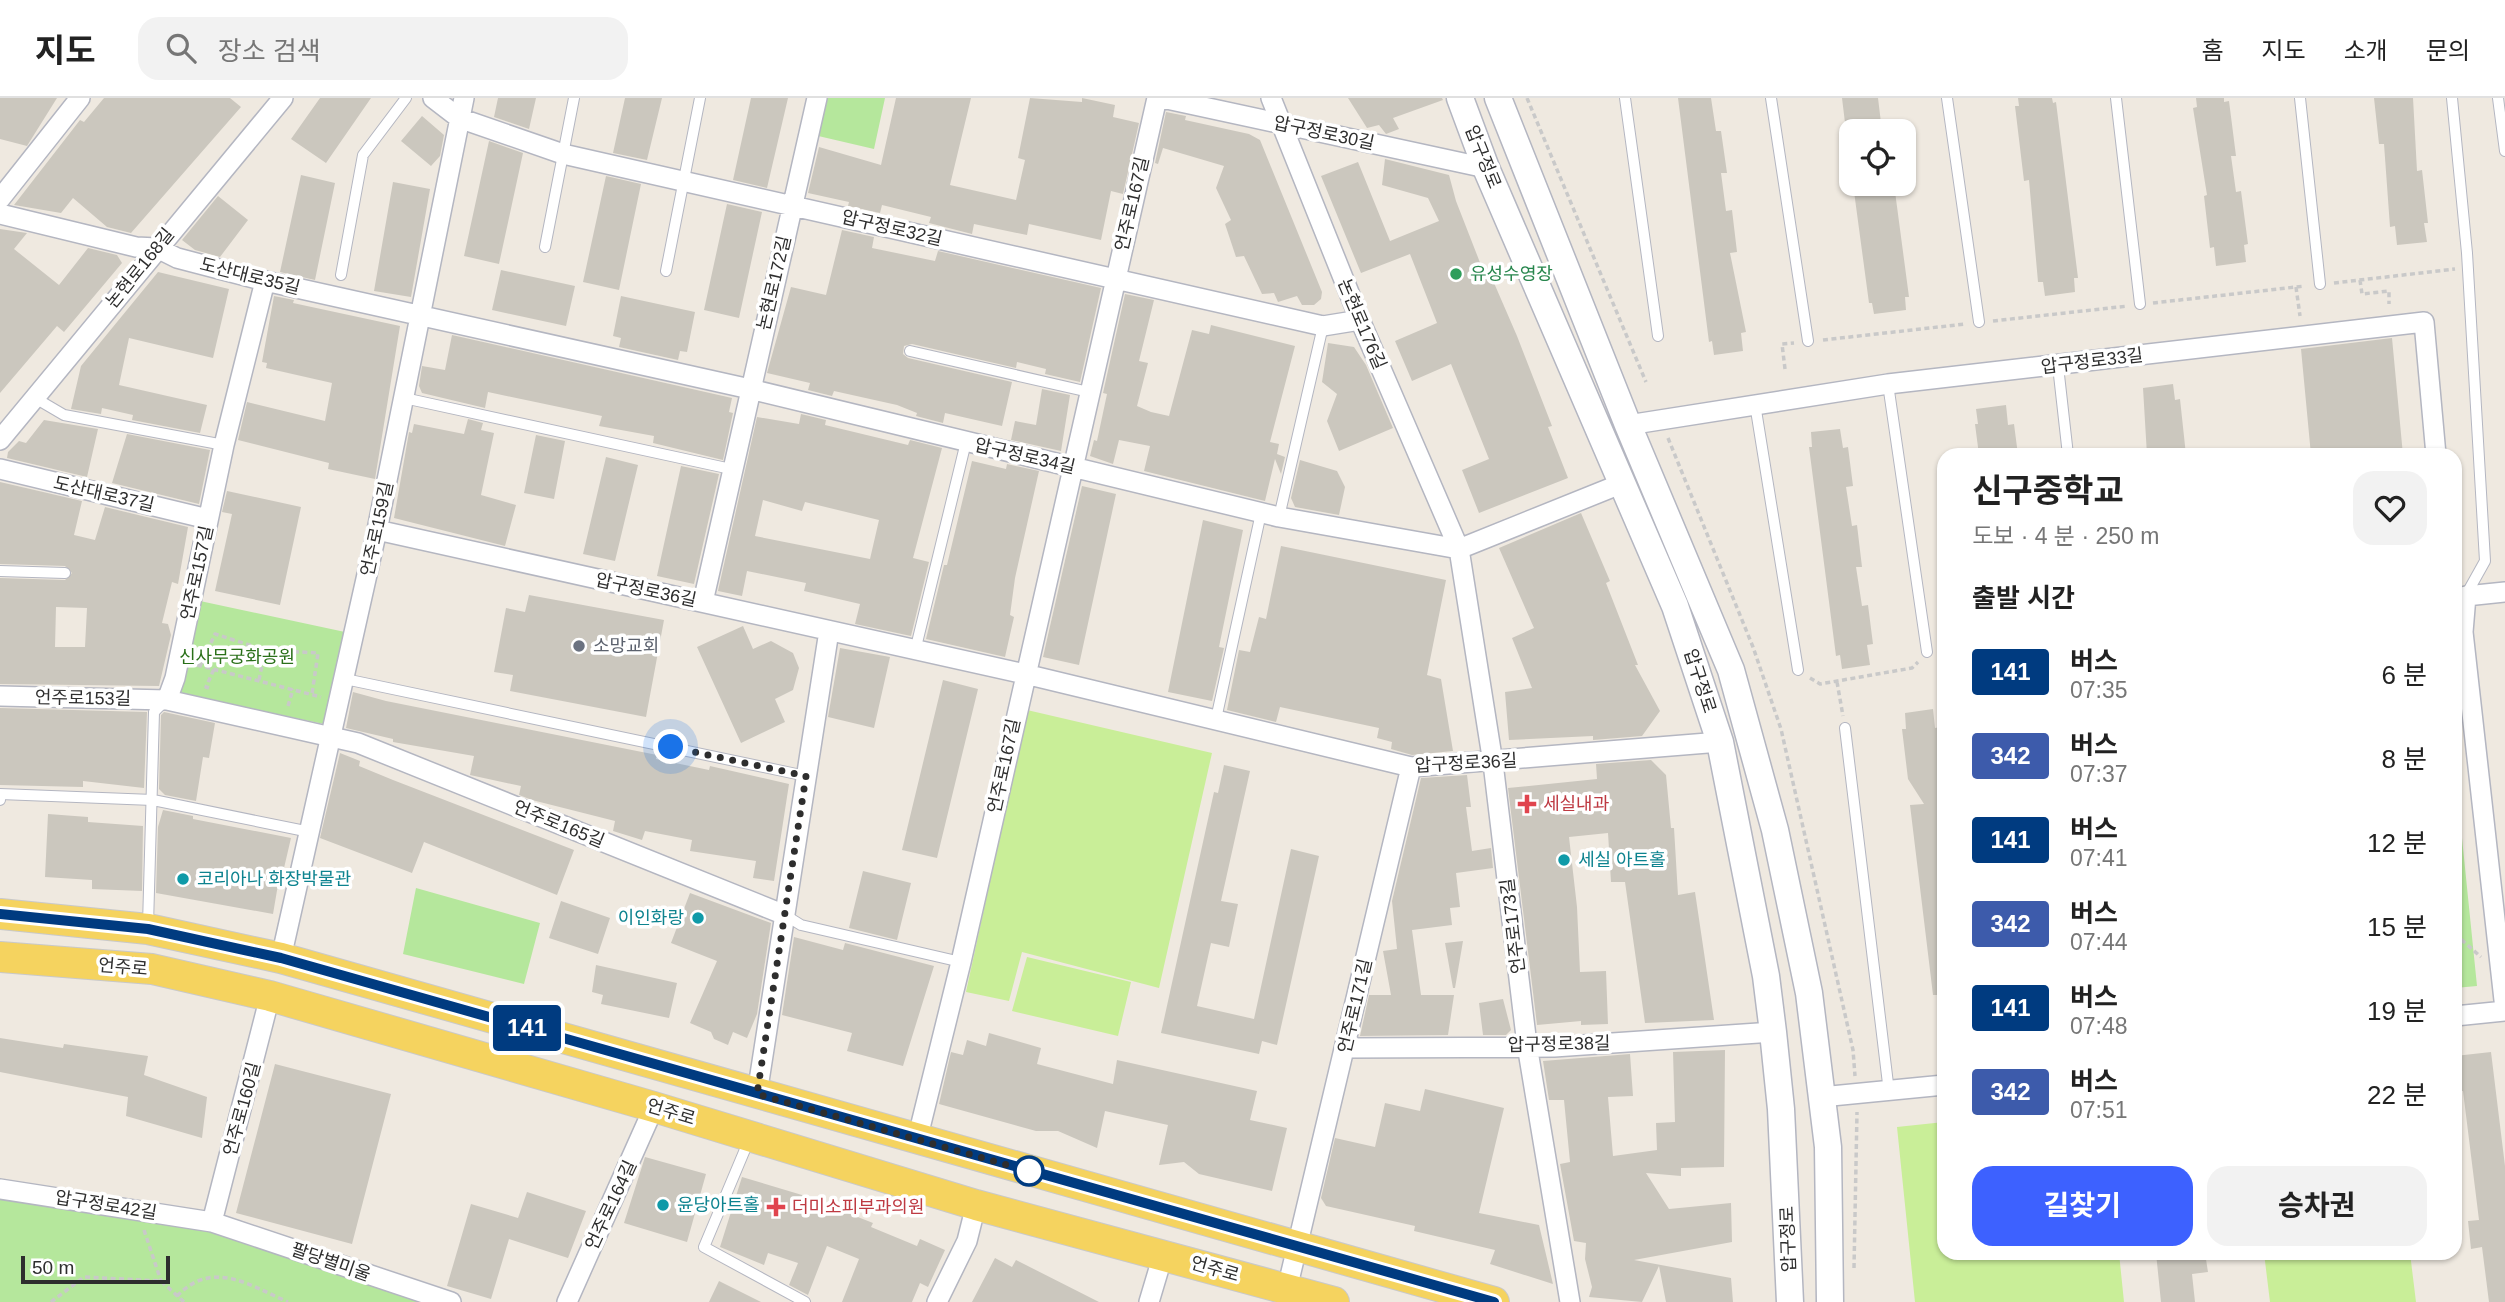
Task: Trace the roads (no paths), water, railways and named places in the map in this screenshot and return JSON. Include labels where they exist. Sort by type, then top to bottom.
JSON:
[{"type":"main road","name":"압구정로","points":[[1460,98],[1486,167],[1675,606],[1720,742],[1766,975],[1782,1137],[1790,1302]]},
{"type":"main road","name":"압구정로","points":[[1498,98],[1731,670],[1775,830],[1808,993],[1828,1147],[1830,1302]]},
{"type":"main road","points":[[0,914],[148,929],[281,958],[1494,1302]]},
{"type":"main road","name":"언주로","points":[[0,957],[152,969],[270,996],[654,1107],[976,1205],[1334,1302]]},
{"type":"street","points":[[0,199],[80,98]]},
{"type":"street","name":"논현로168길","points":[[0,440],[283,98]]},
{"type":"street","name":"압구정로32길","points":[[433,98],[459,118],[563,154],[684,179],[792,206],[1323,326],[1360,320]]},
{"type":"street","name":"언주로159길","points":[[281,958],[377,530],[464,98]]},
{"type":"street","name":"논현로172길","points":[[703,602],[817,98]]},
{"type":"street","name":"압구정로30길","points":[[1159,98],[1486,167]]},
{"type":"street","name":"언주로167길","points":[[917,1140],[961,962],[1114,279],[1159,98]]},
{"type":"street","name":"논현로176길","points":[[1270,98],[1360,320],[1459,548]]},
{"type":"street","name":"도산대로35길","points":[[0,214],[136,247],[157,247],[177,258],[420,317]]},
{"type":"street","name":"언주로157길","points":[[167,700],[179,660],[224,445],[265,281]]},
{"type":"street","name":"압구정로34길","points":[[420,317],[750,389],[1270,515],[1459,548]]},
{"type":"street","name":"압구정로33길","points":[[1629,425],[1755,402],[1888,384],[2424,322],[2435,448]]},
{"type":"street","name":"도산대로37길","points":[[0,469],[208,519]]},
{"type":"street","points":[[1459,548],[1623,483]]},
{"type":"street","name":"압구정로36길","points":[[377,530],[1025,674],[1411,767],[1493,763],[1720,742]]},
{"type":"street","name":"언주로173길","points":[[1459,548],[1493,763],[1527,1045],[1570,1302]]},
{"type":"street","points":[[2462,590],[2505,592]]},
{"type":"street","points":[[2462,611],[2505,1010],[2462,1015]]},
{"type":"street","points":[[757,1094],[829,631]]},
{"type":"street","name":"언주로153길","points":[[0,696],[167,700]]},
{"type":"street","points":[[167,700],[332,739]]},
{"type":"street","name":"언주로165길","points":[[332,739],[358,743],[785,915]]},
{"type":"street","name":"언주로171길","points":[[1287,1289],[1411,767]]},
{"type":"street","name":"언주로160길","points":[[212,1222],[270,996]]},
{"type":"street","name":"압구정로38길","points":[[1345,1048],[1527,1045],[1554,1047],[1773,1032]]},
{"type":"street","points":[[1821,1097],[1937,1086]]},
{"type":"street","name":"언주로164길","points":[[566,1302],[654,1107]]},
{"type":"street","name":"압구정로42길","points":[[0,1189],[212,1222]]},
{"type":"street","points":[[937,1302],[967,1241],[976,1205]]},
{"type":"street","name":"팔당별미울","points":[[212,1222],[451,1302]]},
{"type":"street","points":[[1149,1302],[1163,1255]]},
{"type":"lane","points":[[341,275],[363,155],[406,98]]},
{"type":"lane","points":[[545,247],[574,98]]},
{"type":"lane","points":[[666,271],[701,98]]},
{"type":"lane","points":[[1625,98],[1658,336]]},
{"type":"lane","points":[[1771,98],[1808,341]]},
{"type":"lane","points":[[1947,98],[1979,322]]},
{"type":"lane","points":[[2116,98],[2140,304]]},
{"type":"lane","points":[[2300,98],[2320,284]]},
{"type":"lane","points":[[2452,98],[2467,261],[2485,561],[2462,589]]},
{"type":"lane","points":[[2498,98],[2505,151]]},
{"type":"lane","points":[[1216,719],[1323,326]]},
{"type":"lane","points":[[909,351],[1089,392]]},
{"type":"lane","points":[[2058,366],[2067,448]]},
{"type":"lane","points":[[1888,384],[1927,652]]},
{"type":"lane","points":[[35,398],[64,415],[224,445]]},
{"type":"lane","points":[[404,398],[732,468]]},
{"type":"lane","points":[[1755,402],[1798,670]]},
{"type":"lane","points":[[915,651],[966,442]]},
{"type":"lane","points":[[0,571],[65,573]]},
{"type":"lane","points":[[345,679],[806,776]]},
{"type":"lane","name":"언주로157길","points":[[148,929],[154,712],[167,700]]},
{"type":"lane","points":[[1845,728],[1889,1092]]},
{"type":"lane","points":[[0,800],[0,794],[153,800],[310,832]]},
{"type":"lane","points":[[785,915],[801,925],[961,962]]},
{"type":"lane","points":[[750,1136],[704,1247],[805,1302]]},
{"type":"place","name":"유성수영장","points":[[1456,274]]},
{"type":"place","name":"소망교회","points":[[579,646]]},
{"type":"place","name":"세실내과","points":[[1527,804]]},
{"type":"place","name":"세실 아트홀","points":[[1564,860]]},
{"type":"place","name":"코리아나 화장박물관","points":[[183,879]]},
{"type":"place","name":"이인화랑","points":[[698,918]]},
{"type":"place","name":"윤당아트홀","points":[[663,1205]]},
{"type":"place","name":"더미소피부과의원","points":[[776,1207]]},
{"type":"park label","name":"신사무궁화공원","points":[[237,657]]}]
